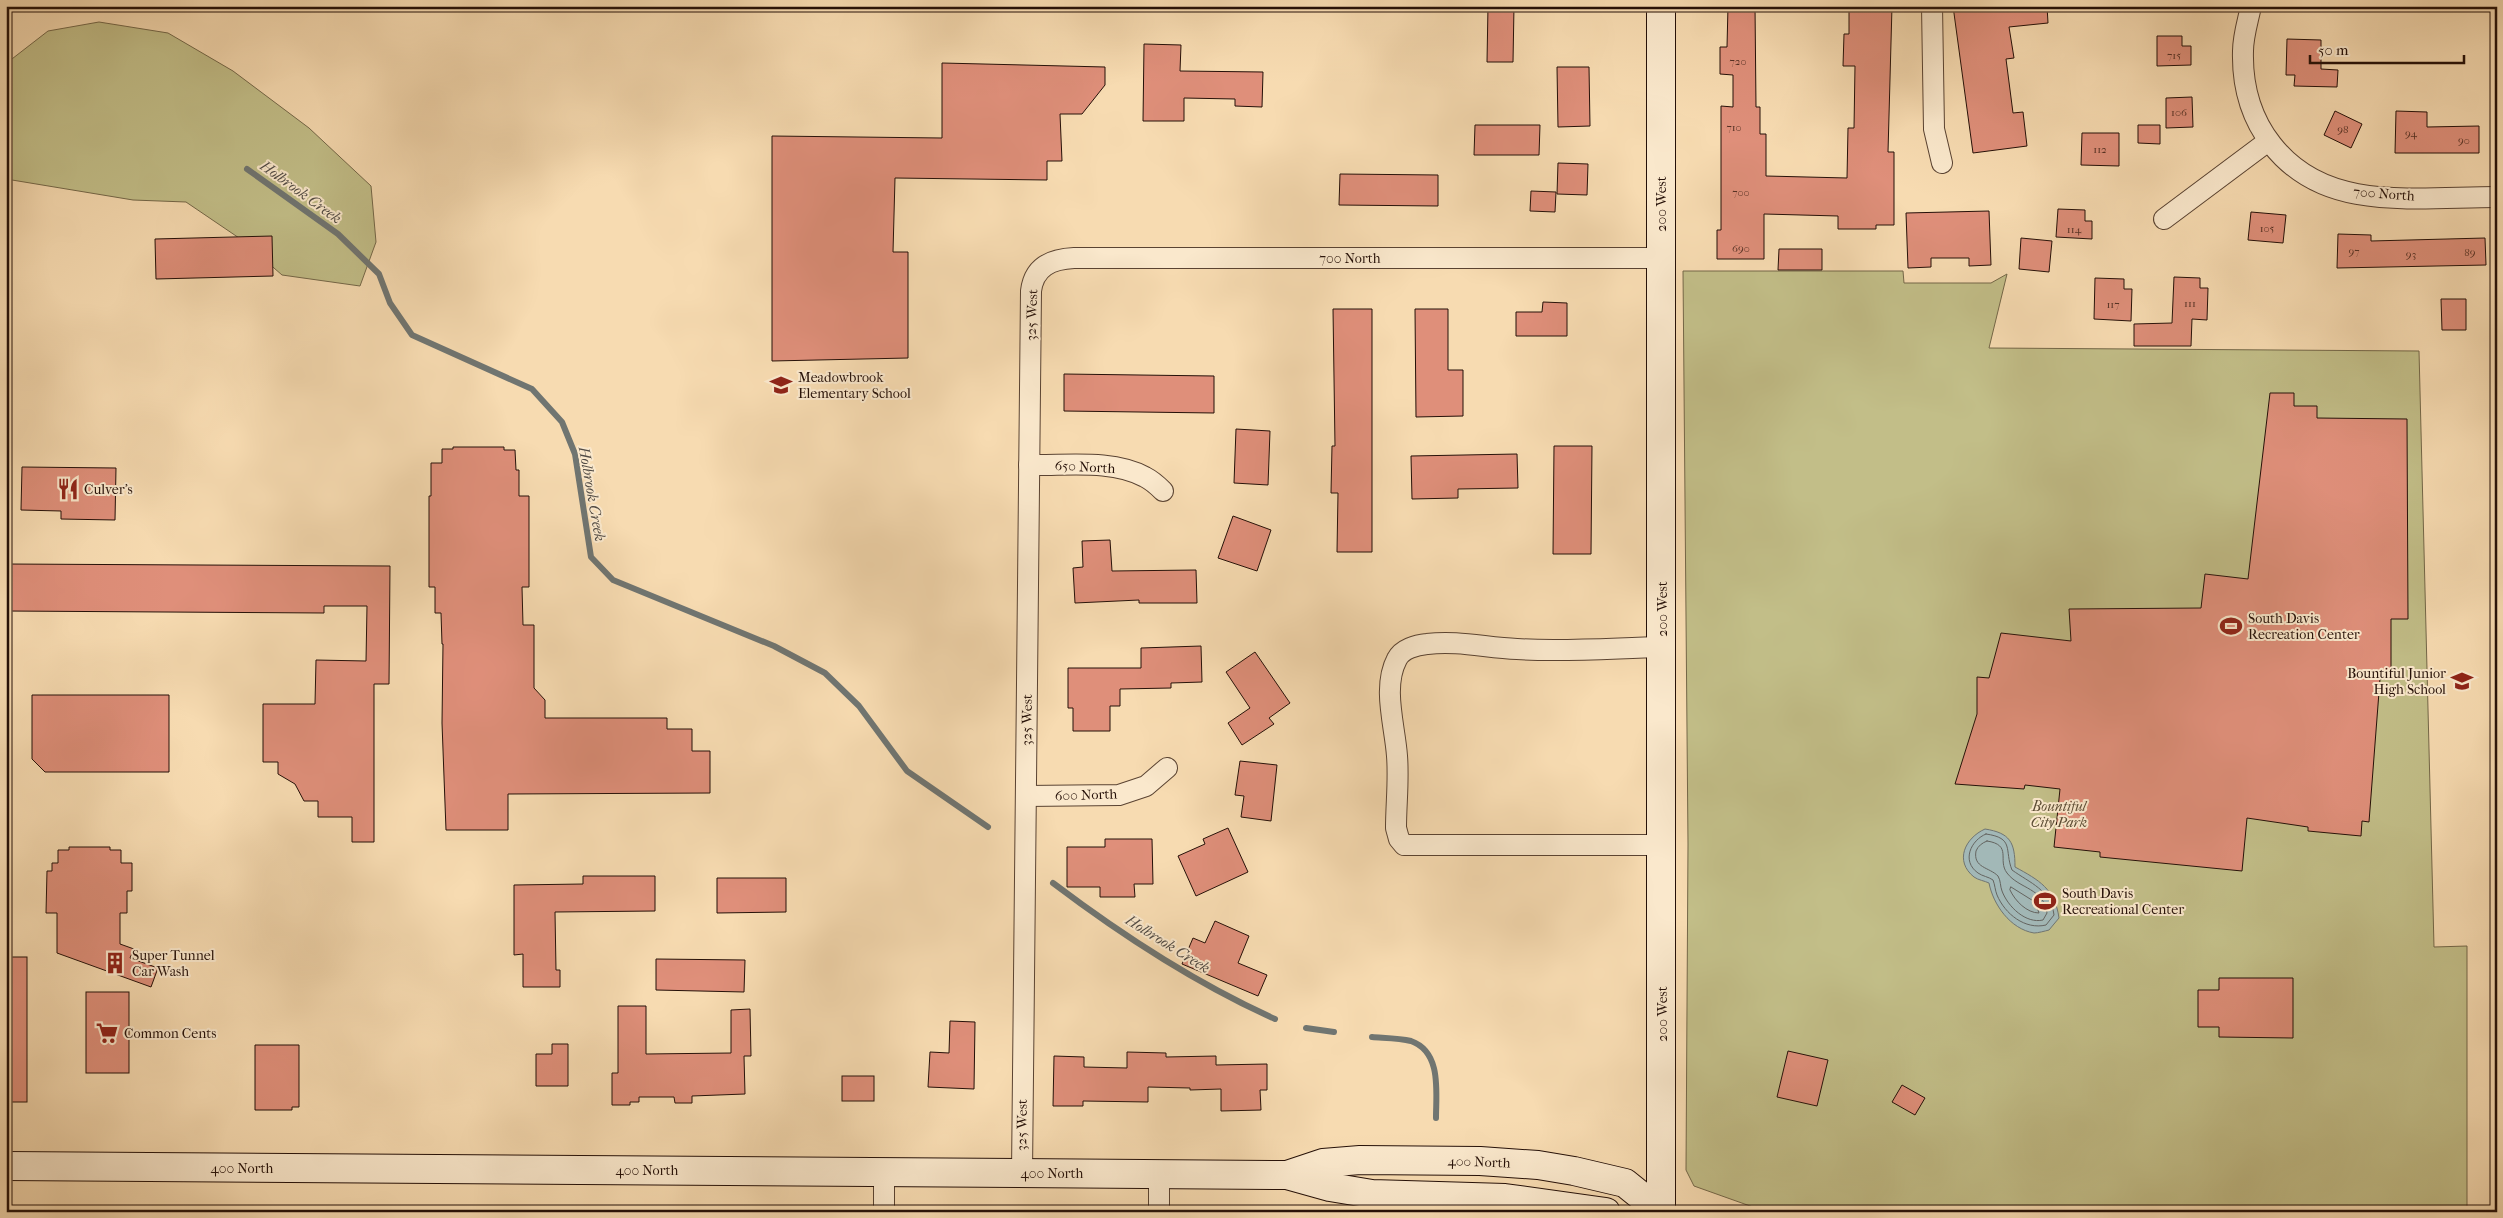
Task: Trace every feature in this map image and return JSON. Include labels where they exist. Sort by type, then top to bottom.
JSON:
[{"type":"main road","name":"200 West","points":[[1661,6],[1661,1212]]},
{"type":"main road","name":"400 North","points":[[1287,1175],[1323,1163],[1342,1161],[1480,1161],[1538,1166],[1619,1181],[1661,1212]]},
{"type":"main road","name":"400 North","points":[[6,1166],[1287,1175],[1330,1187],[1366,1194],[1505,1198],[1606,1212]]},
{"type":"street","points":[[1932,6],[1934,130],[1942,163]]},
{"type":"street","points":[[2164,219],[2268,142],[2251,106],[2243,68],[2243,48],[2252,6]]},
{"type":"street","name":"700 North","points":[[2268,142],[2282,157],[2317,180],[2356,194],[2377,197],[2497,198]]},
{"type":"street","name":"700 North","points":[[1040,268],[1054,261],[1074,258],[1661,258]]},
{"type":"street","name":"325 West","points":[[1022,1173],[1032,283],[1040,268]]},
{"type":"street","name":"650 North","points":[[1029,465],[1102,466],[1124,469],[1145,477],[1164,491]]},
{"type":"street","points":[[1662,647],[1542,650],[1503,648],[1469,643],[1427,644],[1415,646],[1398,656],[1391,684],[1397,756],[1396,828],[1399,839],[1404,845],[1662,845]]},
{"type":"street","name":"600 North","points":[[1026,796],[1119,795],[1146,786],[1167,768]]},
{"type":"street","points":[[884,1172],[884,1212]]},
{"type":"street","points":[[1159,1174],[1159,1212]]},
{"type":"green space","points":[[99,22],[168,33],[233,71],[309,128],[371,186],[376,242],[360,286],[282,275],[242,240],[186,202],[133,200],[6,179],[8,62],[48,31]]},
{"type":"green space","name":"Bountiful City Park","points":[[1683,271],[1903,271],[1904,283],[1991,283],[2007,274],[1989,348],[2419,351],[2434,947],[2467,946],[2467,1212],[1767,1212],[1694,1186],[1686,1170],[1688,844]]},
{"type":"water","points":[[1985,829],[2005,836],[2014,851],[2015,867],[2045,886],[2050,893],[2057,908],[2059,918],[2049,930],[2034,933],[2025,931],[2010,921],[1994,899],[1989,883],[1976,878],[1968,871],[1964,864],[1964,850],[1972,838]]},
{"type":"building","points":[[1488,6],[1514,6],[1513,62],[1487,62]]},
{"type":"building","points":[[1728,6],[1755,6],[1756,107],[1760,107],[1760,134],[1766,134],[1766,176],[1847,178],[1848,128],[1854,128],[1855,66],[1843,66],[1844,34],[1849,34],[1849,6],[1892,6],[1888,152],[1894,152],[1894,225],[1876,225],[1876,229],[1838,229],[1838,216],[1764,214],[1764,259],[1717,259],[1717,230],[1721,230],[1721,106],[1733,107],[1733,75],[1720,74],[1720,47],[1727,47]]},
{"type":"building","points":[[1953,6],[2047,6],[2048,23],[2009,27],[2014,58],[2006,59],[2013,113],[2023,112],[2027,146],[1973,153]]},
{"type":"building","points":[[2157,36],[2182,36],[2182,46],[2191,46],[2191,65],[2157,66]]},
{"type":"building","points":[[2287,39],[2321,40],[2321,69],[2338,70],[2337,87],[2294,86],[2295,75],[2286,75]]},
{"type":"building","points":[[1144,44],[1181,45],[1180,71],[1263,72],[1262,107],[1235,106],[1235,99],[1184,98],[1184,121],[1143,121]]},
{"type":"building","name":"Meadowbrook Elementary School","points":[[942,63],[1105,67],[1105,85],[1082,114],[1060,114],[1062,161],[1047,161],[1047,180],[895,178],[893,252],[908,252],[908,358],[772,361],[772,136],[942,138]]},
{"type":"building","points":[[1557,67],[1589,67],[1590,126],[1558,127]]},
{"type":"building","points":[[2192,97],[2193,127],[2166,128],[2166,98]]},
{"type":"building","points":[[2335,111],[2362,124],[2351,148],[2324,135]]},
{"type":"building","points":[[2396,111],[2427,112],[2427,127],[2479,126],[2479,153],[2395,153]]},
{"type":"building","points":[[1475,125],[1540,125],[1539,155],[1474,155]]},
{"type":"building","points":[[2138,125],[2160,125],[2160,144],[2138,143]]},
{"type":"building","points":[[2082,133],[2119,133],[2119,166],[2081,165]]},
{"type":"building","points":[[1558,163],[1588,164],[1587,195],[1557,194]]},
{"type":"building","points":[[1340,174],[1438,175],[1438,206],[1339,205]]},
{"type":"building","points":[[1531,191],[1556,192],[1555,212],[1530,211]]},
{"type":"building","points":[[2058,209],[2085,210],[2085,221],[2092,221],[2092,239],[2056,237]]},
{"type":"building","points":[[1989,211],[1991,265],[1969,266],[1969,258],[1931,258],[1931,267],[1908,268],[1906,213]]},
{"type":"building","points":[[2251,212],[2286,215],[2283,243],[2248,240]]},
{"type":"building","points":[[2338,234],[2371,235],[2371,241],[2485,238],[2486,265],[2337,268]]},
{"type":"building","points":[[272,236],[273,276],[156,279],[155,239]]},
{"type":"building","points":[[2021,238],[2052,241],[2049,272],[2019,269]]},
{"type":"building","points":[[1779,249],[1822,249],[1822,270],[1778,270]]},
{"type":"building","points":[[2174,277],[2200,278],[2200,288],[2208,288],[2207,320],[2192,319],[2191,346],[2134,346],[2134,324],[2172,323]]},
{"type":"building","points":[[2095,278],[2124,279],[2124,289],[2132,289],[2131,321],[2094,319]]},
{"type":"building","points":[[2441,299],[2466,299],[2466,330],[2442,330]]},
{"type":"building","points":[[1543,302],[1567,303],[1567,336],[1516,336],[1516,312],[1542,312]]},
{"type":"building","points":[[1333,309],[1372,309],[1372,552],[1337,552],[1338,493],[1331,493],[1332,446],[1335,446]]},
{"type":"building","points":[[1415,309],[1448,309],[1448,370],[1463,370],[1463,416],[1416,417]]},
{"type":"building","points":[[1064,374],[1214,376],[1214,413],[1064,411]]},
{"type":"building","name":"South Davis Recreation Center","points":[[2270,393],[2294,393],[2294,406],[2317,406],[2317,418],[2407,419],[2408,619],[2391,619],[2391,679],[2380,679],[2369,822],[2362,821],[2361,836],[2308,831],[2308,827],[2247,818],[2242,871],[2100,857],[2100,852],[2054,847],[2060,789],[2025,785],[2024,789],[1955,784],[1977,714],[1977,677],[1989,678],[2001,633],[2071,641],[2069,609],[2201,608],[2205,574],[2248,579]]},
{"type":"building","points":[[1236,429],[1270,431],[1268,485],[1234,483]]},
{"type":"building","points":[[1554,446],[1592,446],[1591,554],[1553,554]]},
{"type":"building","points":[[453,447],[504,447],[504,450],[515,450],[516,470],[519,470],[519,496],[529,496],[529,587],[522,587],[523,625],[534,625],[534,688],[545,700],[545,718],[667,718],[667,729],[692,729],[692,751],[710,751],[710,793],[508,794],[508,830],[446,830],[442,723],[443,644],[441,613],[435,613],[435,587],[429,587],[429,496],[431,496],[431,463],[442,463],[442,449],[453,449]]},
{"type":"building","points":[[1517,454],[1518,488],[1458,489],[1458,498],[1412,499],[1411,456]]},
{"type":"building","name":"Culver's","points":[[22,467],[116,468],[115,520],[61,519],[61,511],[21,510]]},
{"type":"building","points":[[1233,516],[1271,530],[1257,571],[1218,558]]},
{"type":"building","points":[[1110,540],[1112,571],[1196,570],[1197,603],[1139,603],[1139,600],[1075,603],[1073,568],[1083,567],[1082,541]]},
{"type":"building","points":[[6,564],[390,566],[389,684],[374,684],[374,842],[352,842],[352,817],[318,817],[318,801],[304,801],[295,784],[278,774],[278,762],[263,762],[263,704],[315,704],[316,660],[366,661],[367,606],[324,606],[324,613],[6,611]]},
{"type":"building","points":[[1201,646],[1202,682],[1171,683],[1171,688],[1120,689],[1120,706],[1110,706],[1110,731],[1073,731],[1073,708],[1068,708],[1068,668],[1141,668],[1141,648]]},
{"type":"building","points":[[1255,652],[1290,703],[1269,718],[1274,724],[1242,745],[1228,723],[1250,708],[1226,672]]},
{"type":"building","points":[[32,695],[169,695],[169,772],[45,772],[32,759]]},
{"type":"building","points":[[1240,761],[1277,765],[1271,821],[1241,817],[1244,796],[1235,795]]},
{"type":"building","points":[[1228,828],[1248,872],[1196,896],[1178,856],[1205,844],[1203,839]]},
{"type":"building","points":[[1105,839],[1152,839],[1153,884],[1134,884],[1135,897],[1100,897],[1100,887],[1067,887],[1067,847],[1105,847]]},
{"type":"building","points":[[69,847],[110,847],[110,850],[121,850],[121,863],[132,863],[132,891],[127,891],[127,913],[120,913],[120,944],[134,949],[130,958],[158,968],[151,987],[57,953],[57,913],[46,913],[47,871],[52,871],[52,863],[58,863],[58,850],[69,850]]},
{"type":"building","points":[[583,876],[655,876],[655,911],[555,912],[556,970],[560,970],[560,987],[523,987],[523,954],[514,955],[514,885],[583,884]]},
{"type":"building","points":[[717,878],[786,878],[786,912],[717,913]]},
{"type":"building","points":[[1215,921],[1249,936],[1238,963],[1267,975],[1258,996],[1182,964],[1193,938],[1205,943]]},
{"type":"building","points":[[6,957],[27,957],[27,1102],[6,1102]]},
{"type":"building","points":[[656,959],[745,960],[744,992],[656,990]]},
{"type":"building","points":[[2219,978],[2293,978],[2293,1038],[2219,1037],[2219,1027],[2198,1027],[2198,990],[2219,990]]},
{"type":"building","name":"Common Cents","points":[[86,992],[129,992],[129,1073],[86,1073]]},
{"type":"building","points":[[618,1006],[646,1006],[646,1054],[731,1053],[731,1010],[750,1009],[751,1056],[744,1056],[745,1094],[692,1096],[692,1103],[675,1103],[674,1097],[639,1097],[639,1102],[630,1102],[630,1105],[612,1105],[612,1073],[618,1073]]},
{"type":"building","points":[[950,1021],[975,1022],[974,1089],[928,1087],[930,1052],[949,1053]]},
{"type":"building","points":[[552,1044],[568,1044],[568,1086],[536,1086],[536,1054],[552,1054]]},
{"type":"building","points":[[255,1045],[299,1045],[299,1107],[292,1107],[292,1110],[255,1110]]},
{"type":"building","points":[[1788,1051],[1828,1060],[1817,1106],[1777,1097]]},
{"type":"building","points":[[1127,1052],[1166,1053],[1166,1057],[1216,1056],[1216,1065],[1267,1064],[1267,1090],[1260,1090],[1261,1110],[1221,1111],[1221,1089],[1190,1090],[1190,1088],[1148,1087],[1148,1102],[1083,1101],[1083,1106],[1053,1106],[1054,1056],[1084,1057],[1084,1067],[1127,1068]]},
{"type":"building","points":[[842,1076],[874,1076],[874,1101],[842,1101]]},
{"type":"building","points":[[1902,1085],[1925,1098],[1915,1115],[1892,1102]]},
{"type":"waterway","name":"Holbrook Creek","points":[[247,169],[338,234],[379,274],[390,303],[412,335],[532,389],[562,422],[575,454],[591,557],[613,580],[774,646],[825,673],[859,706],[907,771],[988,827]]},
{"type":"waterway","name":"Holbrook Creek","points":[[1053,883],[1106,922],[1160,957],[1216,990],[1275,1019]]},
{"type":"waterway","points":[[1306,1028],[1334,1032]]},
{"type":"waterway","points":[[1372,1037],[1411,1041],[1421,1046],[1428,1054],[1433,1063],[1435,1074],[1436,1118]]},
{"type":"place","name":"Meadowbrook Elementary School","points":[[781,385]]},
{"type":"place","name":"Culver's","points":[[68,489]]},
{"type":"place","name":"South Davis Recreation Center","points":[[2231,626]]},
{"type":"place","name":"Bountiful Junior High School","points":[[2462,681]]},
{"type":"place","name":"South Davis Recreational Center","points":[[2045,901]]},
{"type":"place","name":"Super Tunnel Car Wash","points":[[115,963]]},
{"type":"place","name":"Common Cents","points":[[107,1033]]}]
